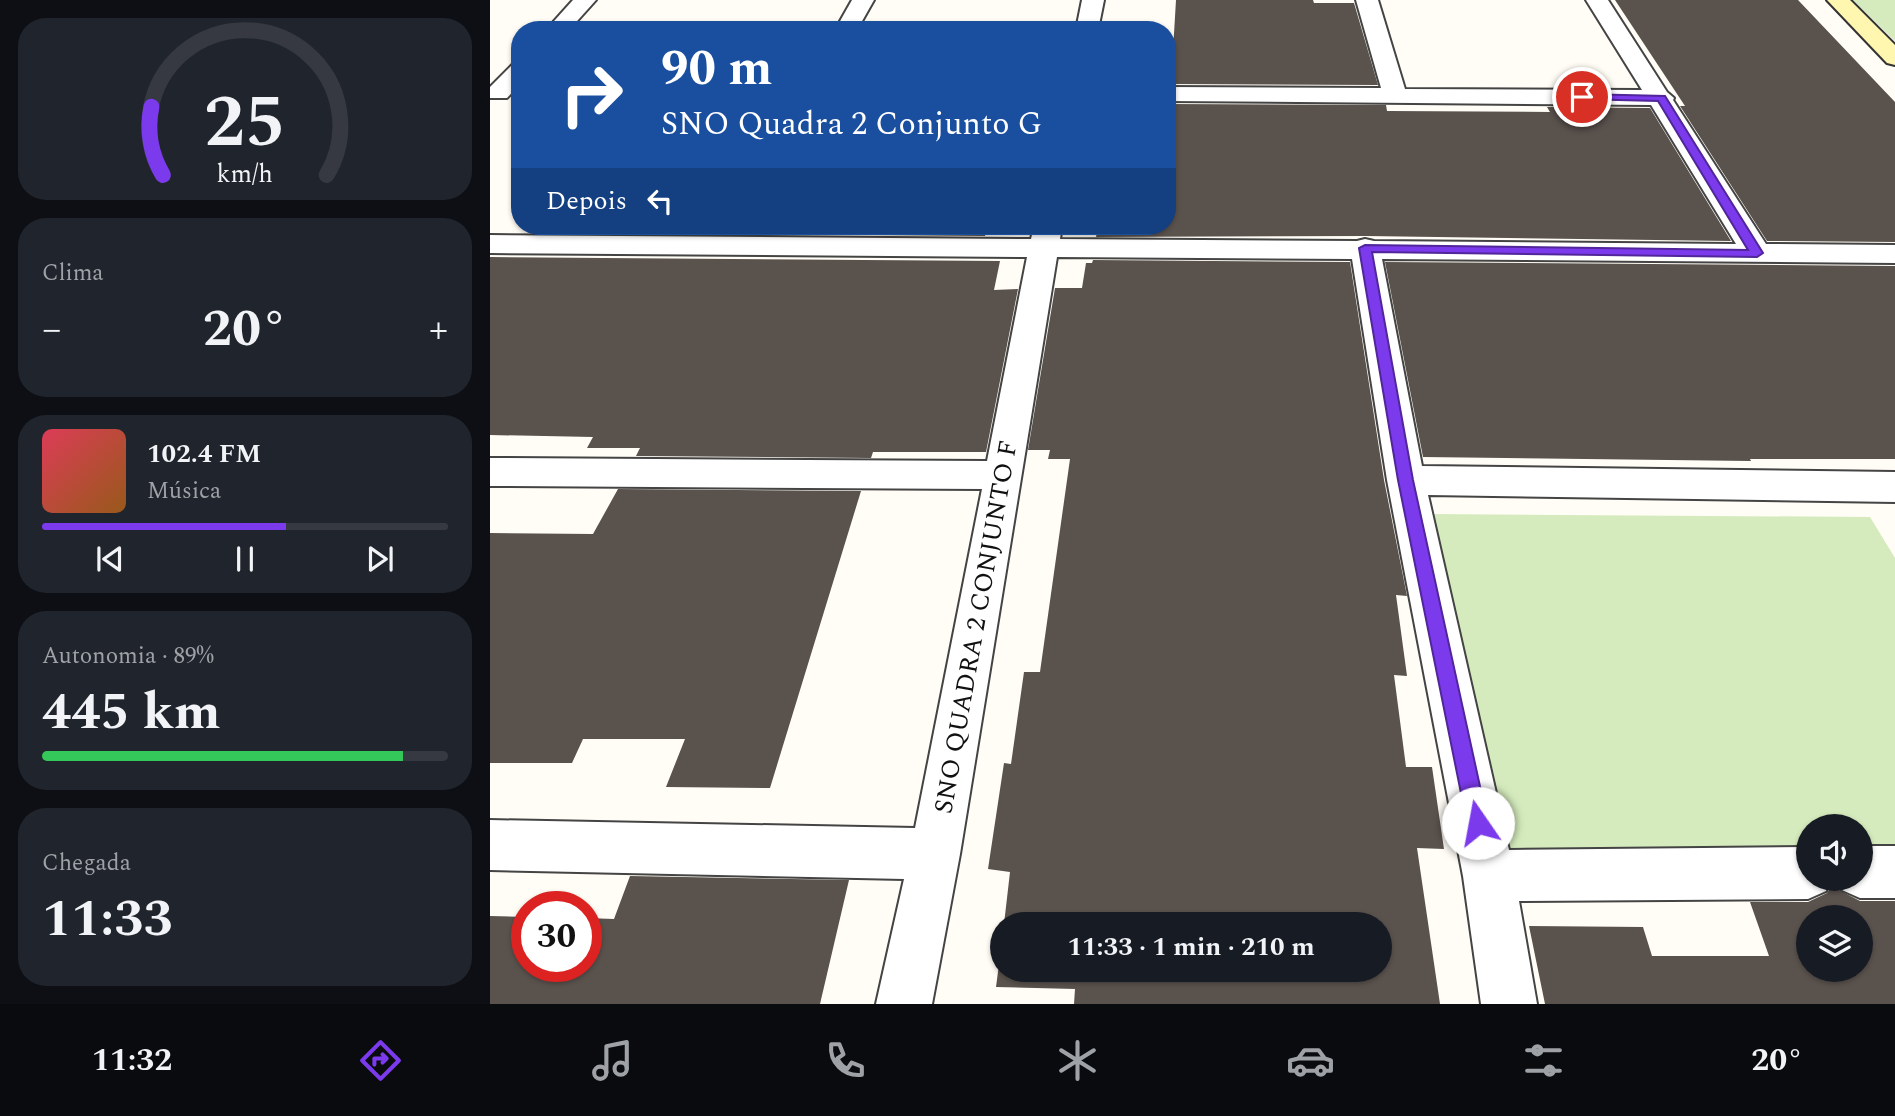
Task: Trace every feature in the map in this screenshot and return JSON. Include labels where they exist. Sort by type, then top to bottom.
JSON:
[{"type":"street","points":[[565,21],[585,0]]},
{"type":"street","points":[[851,21],[863,0]]},
{"type":"street","points":[[1089,21],[1093,0]]},
{"type":"street","points":[[1367,0],[1395,95]]},
{"type":"street","points":[[1578,0],[1597,0],[1662,98],[1757,253]]},
{"type":"street","points":[[1838,0],[1895,58]]},
{"type":"street","points":[[1176,94],[1662,98]]},
{"type":"street","points":[[490,244],[734,235],[1045,237],[1365,248],[1895,254]]},
{"type":"street","name":"SNO QUADRA 2 CONJUNTO F","points":[[904,1004],[935,854],[1045,237]]},
{"type":"street","points":[[1365,248],[1406,480],[1489,876],[1509,1004]]},
{"type":"street","points":[[496,481],[1003,475]]},
{"type":"street","points":[[1406,480],[1889,496]]},
{"type":"street","points":[[490,845],[935,854]]},
{"type":"street","points":[[1873,872],[1895,872]]},
{"type":"street","points":[[1489,876],[1796,873]]},
{"type":"green space","points":[[1853,0],[1895,0],[1895,41]]},
{"type":"green space","points":[[1429,514],[1870,517],[1895,558],[1895,856],[1873,856],[1873,814],[1796,814],[1796,857],[1511,859]]},
{"type":"building","points":[[1176,0],[1313,0],[1314,3],[1354,3],[1378,85],[1176,84]]},
{"type":"building","points":[[1615,0],[1798,0],[1895,102],[1895,242],[1767,241],[1680,106],[1685,106]]},
{"type":"building","points":[[1176,104],[1386,105],[1387,111],[1550,112],[1547,107],[1650,108],[1731,241],[1366,236],[1096,237],[1176,235]]},
{"type":"building","points":[[875,235],[985,235],[985,236]]},
{"type":"building","points":[[490,257],[1000,261],[994,290],[1018,289],[986,452],[873,452],[871,458],[636,456],[640,448],[587,448],[593,437],[490,435]]},
{"type":"building","points":[[1093,260],[1350,262],[1384,480],[1407,596],[1396,595],[1407,676],[1394,675],[1406,767],[1432,767],[1444,849],[1417,848],[1440,1004],[1074,1004],[1075,989],[996,987],[997,982],[1392,982],[1392,912],[1005,912],[1010,872],[988,869],[1004,763],[1011,764],[1024,672],[1040,672],[1070,459],[1048,459],[1050,450],[1028,450],[1055,288],[1082,288],[1086,263],[1092,263]]},
{"type":"building","points":[[1385,262],[1895,266],[1895,459],[1750,459],[1751,461],[1423,457]]},
{"type":"building","points":[[618,489],[861,491],[770,788],[666,787],[685,739],[583,739],[572,763],[490,763],[490,533],[593,534]]},
{"type":"building","points":[[630,876],[849,880],[820,1004],[490,1004],[490,916],[511,917],[511,982],[602,982],[602,919],[614,919]]},
{"type":"building","points":[[1828,891],[1841,891],[1860,901],[1895,901],[1895,1004],[1545,1004],[1529,926],[1643,927],[1652,956],[1769,956],[1750,902],[1808,902]]},
{"type":"route","points":[[1478,823],[1406,480],[1365,248],[1757,253],[1662,98],[1582,97]]}]
